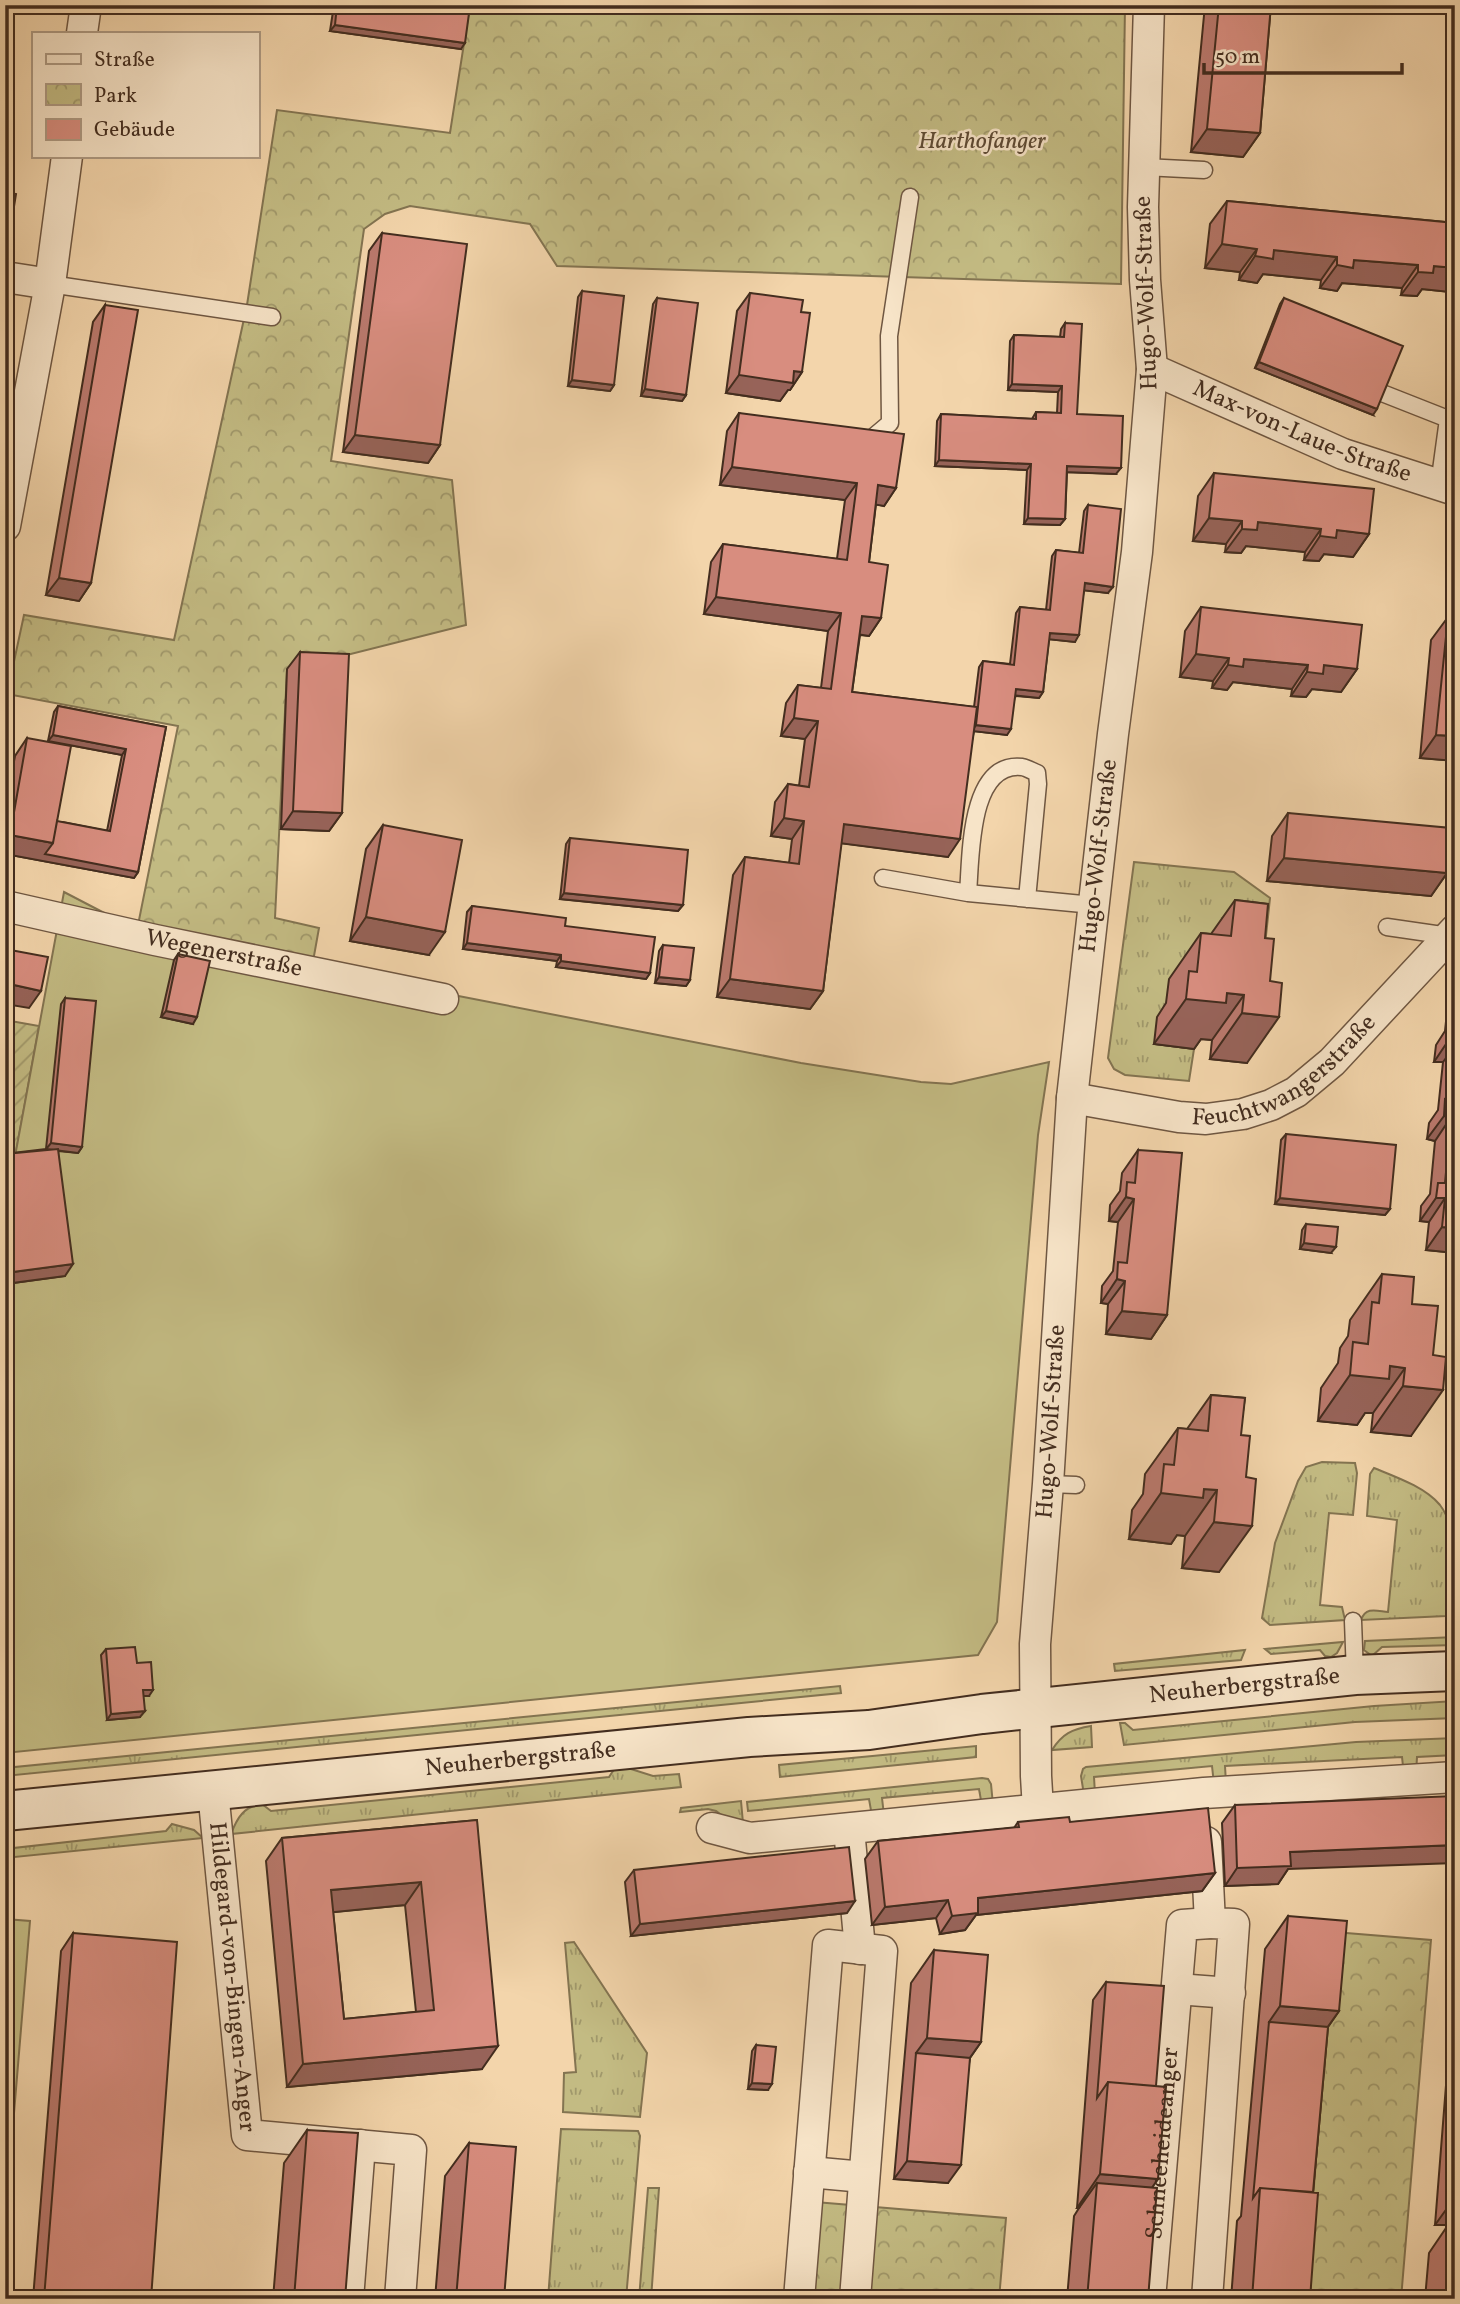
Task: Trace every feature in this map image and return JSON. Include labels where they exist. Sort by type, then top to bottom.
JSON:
[{"type":"main road","name":"Neuherbergstraße","points":[[5,1811],[749,1737],[869,1730],[1035,1709],[1355,1675],[1455,1671]]},
{"type":"street","points":[[82,32],[86,5]]},
{"type":"street","name":"Hugo-Wolf-Straße","points":[[1035,1709],[1035,1644],[1062,1485],[1072,1098],[1137,552],[1152,369],[1145,280],[1144,167],[1149,5]]},
{"type":"street","points":[[5,526],[50,284],[67,158]]},
{"type":"street","points":[[5,277],[50,284]]},
{"type":"street","name":"Max-von-Laue-Straße","points":[[1152,369],[1343,454],[1447,487]]},
{"type":"street","name":"Wegenerstraße","points":[[5,906],[155,940],[443,999]]},
{"type":"street","name":"Feuchtwangerstraße","points":[[1072,1098],[1179,1117],[1206,1119],[1243,1114],[1271,1105],[1296,1092],[1332,1062],[1452,933]]},
{"type":"street","points":[[1035,1709],[1038,1809]]},
{"type":"street","points":[[712,1828],[750,1838],[1204,1793],[1455,1777]]},
{"type":"street","name":"Hildegard-von-Bingen-Anger","points":[[213,1791],[247,2135],[411,2150],[400,2299]]},
{"type":"street","points":[[1204,1793],[1210,1923],[1234,1924],[1207,2299]]},
{"type":"street","points":[[849,1829],[860,1949]]},
{"type":"street","name":"Schneeheideanger","points":[[1150,2299],[1182,1925],[1210,1923]]},
{"type":"street","points":[[799,2299],[828,1945],[882,1951],[855,2299]]},
{"type":"street","points":[[1177,1989],[1230,1993]]},
{"type":"street","points":[[348,2299],[360,2145]]},
{"type":"street","points":[[809,2172],[864,2177]]},
{"type":"lane","points":[[1144,167],[1204,170]]},
{"type":"lane","points":[[861,448],[890,423],[889,337],[910,197]]},
{"type":"lane","points":[[50,284],[272,317]]},
{"type":"lane","points":[[1382,393],[1448,419],[1447,487]]},
{"type":"lane","points":[[968,893],[975,815],[984,788],[1006,769],[1022,767],[1037,773],[1038,784],[1027,899]]},
{"type":"lane","points":[[883,878],[968,893],[1093,905]]},
{"type":"lane","points":[[1387,927],[1452,933]]},
{"type":"lane","points":[[1353,1621],[1355,1675]]},
{"type":"green space","name":"Harthofanger","points":[[470,5],[1125,5],[1121,284],[557,266],[530,224],[410,206],[385,214],[364,229],[331,461],[452,480],[466,625],[287,670],[275,918],[319,928],[312,967],[137,930],[178,726],[7,694],[24,615],[174,640],[247,305],[277,110],[450,133]]},
{"type":"green space","points":[[1134,862],[1234,872],[1270,898],[1262,973],[1165,1017],[1154,1044],[1194,1049],[1189,1081],[1125,1075],[1114,1069],[1108,1058]]},
{"type":"green space","points":[[64,892],[137,930],[801,1063],[921,1082],[951,1084],[1049,1062],[1038,1135],[997,1622],[978,1655],[5,1753],[5,1150],[16,1151]]},
{"type":"green space","points":[[5,1020],[39,1026],[16,1152],[5,1150]]},
{"type":"green space","points":[[1322,1462],[1355,1463],[1357,1473],[1353,1515],[1329,1513],[1320,1605],[1342,1607],[1345,1620],[1270,1625],[1262,1618],[1275,1543],[1298,1481],[1306,1467]]},
{"type":"green space","points":[[1374,1468],[1426,1493],[1440,1505],[1446,1516],[1451,1529],[1454,1559],[1446,1616],[1361,1620],[1369,1611],[1388,1612],[1397,1520],[1367,1516],[1370,1474]]},
{"type":"green space","points":[[1455,1637],[1455,1645],[1382,1647],[1372,1656],[1364,1650],[1365,1641]]},
{"type":"green space","points":[[1343,1642],[1337,1653],[1331,1657],[1325,1656],[1320,1650],[1271,1654],[1265,1649]]},
{"type":"green space","points":[[1245,1650],[1241,1660],[1115,1671],[1114,1664]]},
{"type":"green space","points":[[840,1686],[841,1693],[5,1776],[5,1768]]},
{"type":"green space","points":[[1455,1701],[1455,1718],[1355,1722],[1124,1745],[1120,1723],[1125,1723],[1133,1730],[1374,1706]]},
{"type":"green space","points":[[1091,1726],[1092,1747],[1052,1750],[1068,1733]]},
{"type":"green space","points":[[1455,1738],[1455,1755],[1417,1757],[1416,1775],[1404,1775],[1402,1757],[1225,1766],[1226,1783],[1214,1784],[1212,1766],[1094,1777],[1095,1794],[1084,1795],[1081,1776],[1086,1767],[1356,1742]]},
{"type":"green space","points":[[976,1746],[976,1757],[780,1777],[779,1765]]},
{"type":"green space","points":[[615,1768],[631,1769],[653,1776],[679,1774],[681,1787],[231,1834],[242,1814],[256,1805],[262,1804],[271,1811],[609,1777]]},
{"type":"green space","points":[[988,1779],[991,1784],[993,1805],[982,1806],[979,1789],[882,1798],[884,1815],[872,1816],[869,1799],[748,1811],[747,1802]]},
{"type":"green space","points":[[741,1801],[743,1823],[728,1820],[716,1811],[708,1809],[680,1812],[681,1808]]},
{"type":"green space","points":[[172,1824],[194,1830],[203,1838],[5,1858],[5,1849],[166,1831]]},
{"type":"green space","points":[[5,1919],[30,1921],[11,2149],[5,2148]]},
{"type":"green space","points":[[1334,1932],[1431,1940],[1401,2299],[1305,2299]]},
{"type":"green space","points":[[574,1942],[647,2053],[640,2117],[563,2112],[564,2073],[576,2072],[565,1943]]},
{"type":"green space","points":[[561,2129],[638,2131],[640,2136],[626,2299],[548,2299]]},
{"type":"green space","points":[[648,2188],[659,2188],[651,2299],[639,2299]]},
{"type":"green space","points":[[815,2202],[1006,2218],[999,2299],[807,2299]]},
{"type":"building","points":[[337,5],[470,6],[465,43],[335,25]]},
{"type":"building","points":[[1219,5],[1271,5],[1260,133],[1207,129]]},
{"type":"building","points":[[5,6],[12,7],[5,56]]},
{"type":"building","points":[[5,192],[16,194],[11,225],[5,224]]},
{"type":"building","points":[[1227,201],[1455,223],[1455,268],[1434,266],[1433,273],[1418,272],[1418,265],[1354,260],[1353,268],[1337,265],[1337,257],[1274,250],[1273,259],[1255,256],[1257,249],[1222,244]]},
{"type":"building","points":[[382,233],[467,244],[440,445],[355,435]]},
{"type":"building","points":[[582,291],[624,296],[614,385],[572,380]]},
{"type":"building","points":[[750,293],[803,300],[801,312],[810,313],[802,372],[794,371],[793,383],[739,375]]},
{"type":"building","points":[[657,298],[698,303],[686,395],[645,389]]},
{"type":"building","points":[[1284,298],[1403,346],[1377,409],[1259,362]]},
{"type":"building","points":[[105,305],[138,310],[91,583],[59,578]]},
{"type":"building","points":[[1065,323],[1082,324],[1077,414],[1123,416],[1121,468],[1067,466],[1065,519],[1028,518],[1031,464],[939,460],[941,414],[1036,419],[1036,412],[1061,413],[1062,386],[1012,384],[1014,335],[1064,337]]},
{"type":"building","points":[[739,413],[904,434],[896,488],[878,485],[869,562],[888,565],[881,618],[862,616],[852,692],[977,707],[960,839],[844,824],[823,991],[730,979],[745,857],[799,864],[804,821],[784,818],[788,784],[809,787],[818,721],[794,718],[798,685],[831,689],[841,613],[716,597],[723,544],[847,560],[857,483],[732,467]]},
{"type":"building","points":[[1214,473],[1374,489],[1369,534],[1337,530],[1336,538],[1320,536],[1321,529],[1258,522],[1257,530],[1242,529],[1242,521],[1209,518]]},
{"type":"building","points":[[1088,505],[1121,509],[1113,587],[1085,583],[1079,635],[1050,633],[1043,692],[1016,689],[1011,729],[976,725],[983,661],[1014,665],[1020,607],[1050,610],[1056,550],[1083,553]]},
{"type":"building","points":[[1201,607],[1362,625],[1357,669],[1324,665],[1323,674],[1307,672],[1308,665],[1244,659],[1243,667],[1228,665],[1229,658],[1196,654]]},
{"type":"building","points":[[1448,617],[1455,618],[1455,736],[1436,735]]},
{"type":"building","points":[[300,652],[349,654],[342,813],[293,811]]},
{"type":"building","points":[[58,706],[166,727],[138,872],[45,854],[53,843],[57,821],[110,831],[126,749],[53,735]]},
{"type":"building","points":[[27,738],[71,746],[53,843],[10,835]]},
{"type":"building","points":[[1288,813],[1451,828],[1447,873],[1284,858]]},
{"type":"building","points":[[383,825],[462,840],[445,932],[366,917]]},
{"type":"building","points":[[570,838],[688,850],[683,905],[564,893]]},
{"type":"building","points":[[1235,900],[1268,904],[1265,938],[1274,939],[1270,981],[1282,983],[1279,1017],[1242,1013],[1244,995],[1227,993],[1226,1003],[1186,999],[1189,971],[1197,972],[1201,933],[1231,936]]},
{"type":"building","points":[[472,906],[566,918],[565,926],[655,937],[650,973],[561,961],[561,955],[467,943]]},
{"type":"building","points":[[663,945],[694,948],[690,980],[659,977]]},
{"type":"building","points":[[5,949],[48,957],[41,991],[5,983]]},
{"type":"building","points":[[178,954],[210,961],[197,1017],[166,1011]]},
{"type":"building","points":[[65,998],[96,1001],[82,1147],[51,1143]]},
{"type":"building","points":[[1452,1021],[1455,1021],[1455,1039],[1450,1038]]},
{"type":"building","points":[[1455,1079],[1455,1228],[1442,1227],[1445,1198],[1436,1198],[1438,1183],[1445,1183],[1451,1117],[1444,1116],[1445,1099],[1452,1100]]},
{"type":"building","points":[[1286,1134],[1396,1145],[1390,1209],[1280,1198]]},
{"type":"building","points":[[58,1149],[73,1264],[5,1273],[5,1154]]},
{"type":"building","points":[[1138,1150],[1182,1153],[1167,1315],[1122,1311],[1125,1281],[1117,1279],[1118,1262],[1127,1263],[1134,1199],[1126,1197],[1127,1182],[1135,1183]]},
{"type":"building","points":[[1306,1224],[1338,1227],[1336,1247],[1304,1243]]},
{"type":"building","points":[[1382,1274],[1414,1277],[1412,1304],[1438,1306],[1433,1355],[1446,1357],[1443,1390],[1403,1386],[1405,1368],[1390,1366],[1389,1379],[1350,1375],[1353,1342],[1368,1344],[1372,1302],[1379,1303]]},
{"type":"building","points":[[1211,1395],[1245,1398],[1241,1435],[1250,1436],[1246,1477],[1256,1479],[1252,1526],[1214,1522],[1217,1490],[1204,1489],[1203,1498],[1161,1493],[1164,1464],[1174,1465],[1178,1428],[1208,1431]]},
{"type":"building","points":[[135,1647],[137,1663],[151,1662],[153,1690],[143,1690],[145,1711],[111,1714],[106,1649]]},
{"type":"building","points":[[1455,1796],[1455,1845],[1290,1852],[1291,1866],[1237,1868],[1235,1805]]},
{"type":"building","points":[[1208,1808],[1215,1873],[978,1898],[978,1913],[952,1916],[948,1900],[885,1907],[878,1841],[1019,1827],[1018,1822],[1069,1817],[1070,1822]]},
{"type":"building","points":[[477,1820],[498,2046],[303,2064],[282,1838]],"holes":[[[421,1882],[434,2010],[344,2019],[331,1890]]]},
{"type":"building","points":[[849,1847],[855,1901],[640,1924],[634,1870]]},
{"type":"building","points":[[1288,1916],[1347,1921],[1339,2011],[1280,2006]]},
{"type":"building","points":[[73,1933],[177,1942],[151,2299],[44,2299]]},
{"type":"building","points":[[934,1950],[988,1955],[981,2042],[927,2038]]},
{"type":"building","points":[[1106,1982],[1164,1986],[1156,2086],[1108,2082],[1097,2098]]},
{"type":"building","points":[[1269,2022],[1328,2027],[1313,2192],[1260,2188],[1253,2198]]},
{"type":"building","points":[[756,2045],[776,2047],[772,2084],[752,2083]]},
{"type":"building","points":[[916,2053],[970,2058],[961,2165],[907,2161]]},
{"type":"building","points":[[1108,2082],[1166,2087],[1158,2179],[1100,2174]]},
{"type":"building","points":[[1454,2125],[1455,2207],[1448,2207]]},
{"type":"building","points":[[307,2130],[358,2133],[345,2299],[294,2299]]},
{"type":"building","points":[[469,2143],[516,2147],[504,2299],[456,2299]]},
{"type":"building","points":[[1097,2183],[1157,2188],[1148,2299],[1087,2299]]},
{"type":"building","points":[[1260,2188],[1318,2193],[1310,2299],[1252,2299]]},
{"type":"building","points":[[1453,2219],[1455,2299],[1446,2299]]}]
